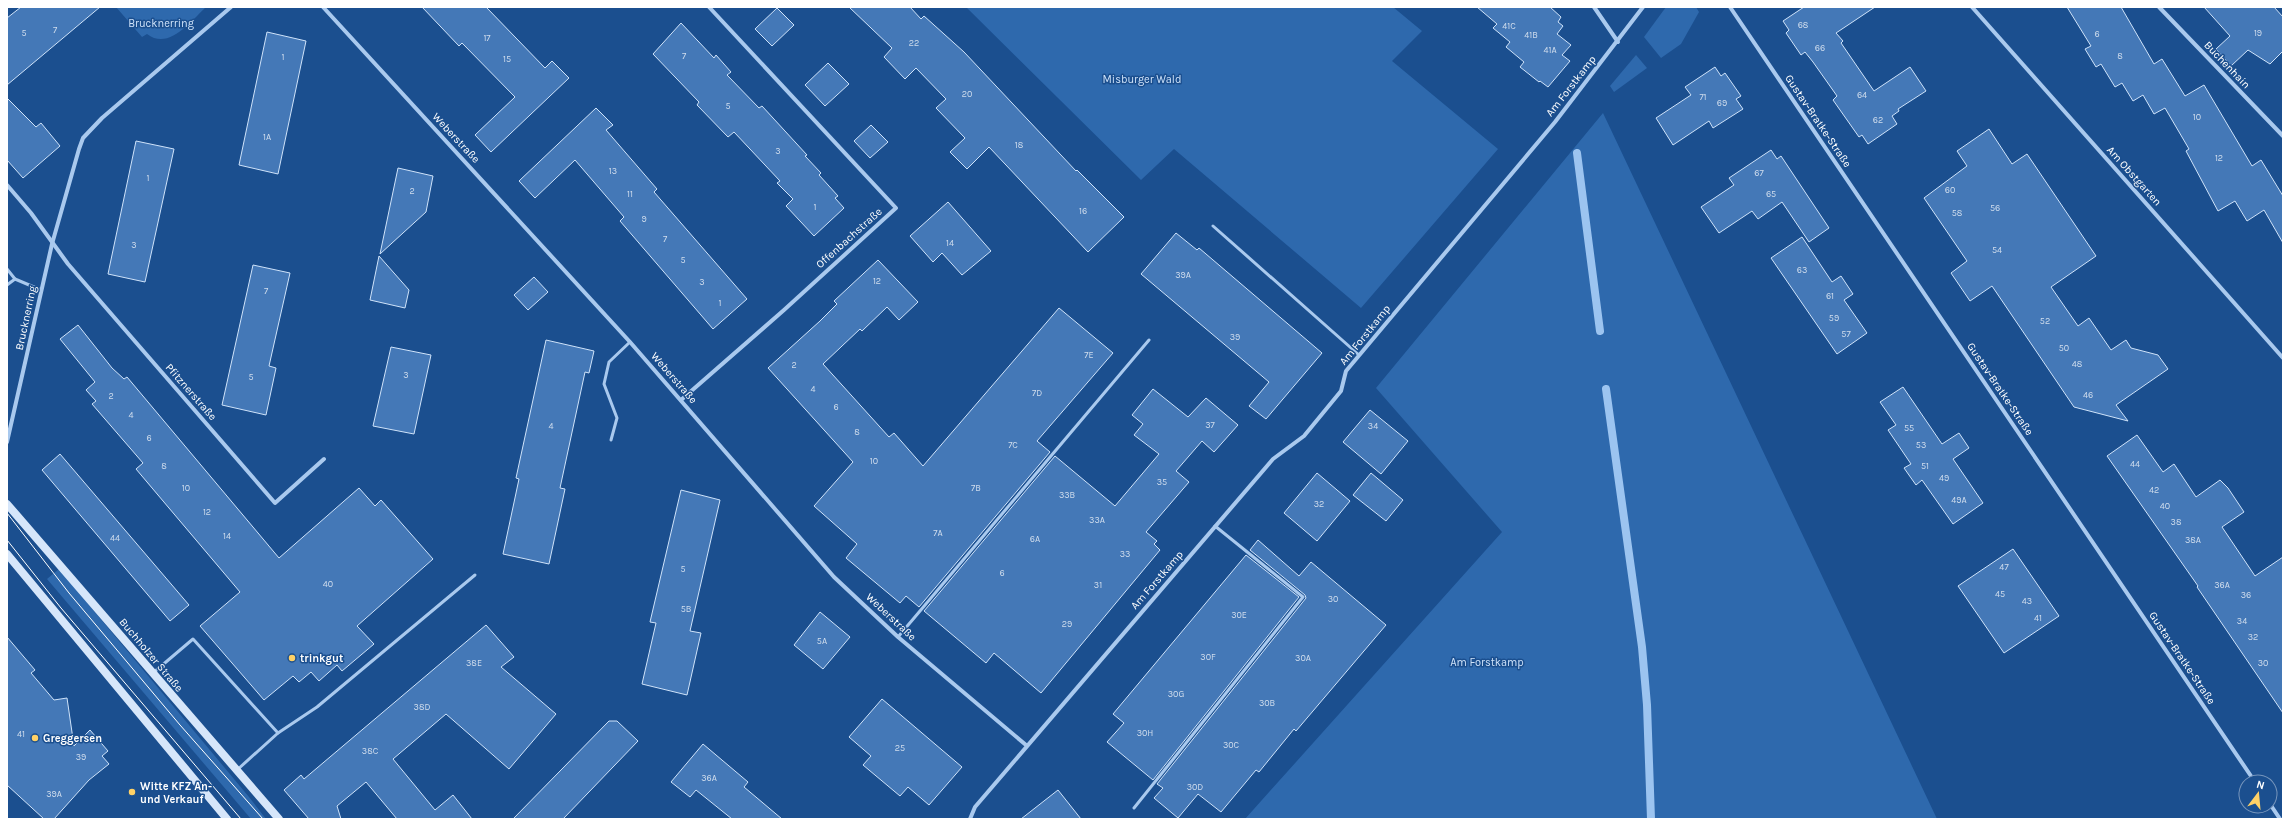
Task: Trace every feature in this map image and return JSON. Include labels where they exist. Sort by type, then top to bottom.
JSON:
[{"type":"main road","name":"Buchholzer Straße","points":[[7,504],[152,674],[279,819]]},
{"type":"main road","points":[[7,554],[227,819]]},
{"type":"street","name":"Brucknerring","points":[[7,442],[52,244],[83,138],[102,118],[231,7]]},
{"type":"street","name":"Weberstraße","points":[[323,7],[630,342],[834,576],[898,637],[1026,745]]},
{"type":"street","name":"Offenbachstraße","points":[[681,400],[784,310],[896,208],[709,7]]},
{"type":"street","points":[[1594,7],[1618,42]]},
{"type":"street","name":"Am Forstkamp","points":[[970,819],[975,807],[1026,745],[1272,459],[1304,436],[1341,391],[1346,371],[1555,122],[1618,42],[1643,7]]},
{"type":"street","name":"Gustav-Bratke-Straße","points":[[1730,7],[2250,774]]},
{"type":"street","name":"Am Obstgarten","points":[[1972,7],[2283,358]]},
{"type":"street","name":"Buchenhain","points":[[2159,7],[2283,136]]},
{"type":"street","points":[[7,185],[31,213],[52,244]]},
{"type":"street","name":"Pfitznerstraße","points":[[52,244],[275,503],[324,459]]},
{"type":"lane","points":[[1213,226],[1359,355]]},
{"type":"lane","points":[[7,269],[15,279],[41,290]]},
{"type":"lane","points":[[7,285],[15,279]]},
{"type":"lane","points":[[898,637],[1149,340]]},
{"type":"lane","points":[[611,440],[617,418],[604,384],[609,362],[630,342]]},
{"type":"lane","points":[[1134,808],[1303,597],[1215,526]]},
{"type":"lane","points":[[236,771],[278,733],[317,707],[475,574]]},
{"type":"lane","points":[[152,674],[193,639],[278,733]]},
{"type":"green space","name":"Brucknerring","points":[[116,7],[206,7],[179,32],[171,37],[163,39],[155,38],[147,34],[142,37]]},
{"type":"green space","name":"Misburger Wald","points":[[966,7],[1393,7],[1422,31],[1392,61],[1498,149],[1361,308],[1174,149],[1141,180]]},
{"type":"green space","points":[[1666,7],[1696,7],[1699,12],[1681,44],[1661,58],[1644,37]]},
{"type":"green space","points":[[1636,55],[1647,68],[1614,92],[1610,86]]},
{"type":"green space","points":[[1603,113],[1937,819],[1245,819],[1502,532],[1376,388]]},
{"type":"green space","points":[[59,569],[266,819],[251,819],[47,579]]},
{"type":"building","points":[[21,7],[100,7],[7,85],[7,18]]},
{"type":"building","points":[[422,7],[486,7],[545,68],[552,61],[569,78],[491,152],[475,135],[515,97],[462,43],[459,46]]},
{"type":"building","points":[[849,7],[910,7],[921,19],[924,16],[964,52],[1076,171],[1077,170],[1124,217],[1088,252],[989,147],[967,169],[950,152],[965,138],[936,108],[946,99],[916,68],[905,79],[884,57],[892,48]]},
{"type":"building","points":[[1477,7],[1550,7],[1561,17],[1558,22],[1563,26],[1557,34],[1571,45],[1562,55],[1570,61],[1548,87],[1540,81],[1539,82],[1520,67],[1524,62],[1506,47],[1510,42],[1493,28],[1497,24]]},
{"type":"building","points":[[1804,7],[1875,7],[1836,33],[1843,41],[1841,43],[1874,91],[1910,67],[1926,91],[1898,109],[1899,111],[1892,116],[1897,124],[1868,144],[1862,135],[1859,137],[1833,100],[1837,96],[1813,62],[1805,52],[1801,55],[1786,33],[1789,30],[1783,21]]},
{"type":"building","points":[[2067,7],[2121,7],[2154,64],[2162,59],[2185,96],[2204,85],[2252,166],[2261,160],[2283,196],[2283,243],[2264,210],[2247,221],[2235,201],[2218,211],[2186,151],[2189,149],[2165,108],[2154,114],[2143,95],[2133,101],[2122,83],[2115,87],[2101,64],[2096,67],[2085,49],[2091,46]]},
{"type":"building","points":[[2204,7],[2274,7],[2283,17],[2283,51],[2270,64],[2248,50],[2231,66],[2216,49],[2230,36]]},
{"type":"building","points":[[777,8],[794,25],[772,46],[755,29]]},
{"type":"building","points":[[681,23],[714,58],[716,55],[731,72],[727,75],[759,108],[762,106],[807,155],[805,156],[821,173],[819,175],[838,196],[835,198],[844,208],[814,236],[786,206],[793,199],[777,183],[780,181],[734,132],[728,137],[697,105],[699,102],[653,54]]},
{"type":"building","points":[[267,32],[306,41],[278,174],[239,165]]},
{"type":"building","points":[[828,63],[849,84],[825,106],[805,85]]},
{"type":"building","points":[[1715,67],[1721,76],[1725,73],[1741,96],[1736,99],[1743,109],[1713,128],[1709,121],[1673,145],[1656,118],[1691,95],[1685,87]]},
{"type":"building","points":[[7,98],[36,127],[41,123],[60,146],[23,178],[7,160]]},
{"type":"building","points":[[596,108],[613,125],[606,130],[657,189],[654,192],[747,299],[713,329],[620,221],[624,217],[575,160],[535,198],[519,181]]},
{"type":"building","points":[[871,125],[888,142],[870,158],[854,141]]},
{"type":"building","points":[[1989,129],[2012,164],[2027,154],[2096,256],[2051,287],[2078,326],[2089,318],[2111,350],[2126,340],[2131,348],[2158,355],[2168,369],[2116,405],[2128,421],[2074,407],[1992,286],[1970,301],[1951,273],[1967,261],[1924,198],[1967,166],[1957,151]]},
{"type":"building","points":[[136,141],[174,149],[145,282],[108,274]]},
{"type":"building","points":[[1771,150],[1777,159],[1781,156],[1829,228],[1809,242],[1782,202],[1758,219],[1752,211],[1719,233],[1701,207],[1734,185],[1729,178]]},
{"type":"building","points":[[398,168],[433,176],[426,212],[380,254]]},
{"type":"building","points":[[948,202],[991,251],[962,275],[942,253],[933,262],[910,236]]},
{"type":"building","points":[[1176,233],[1197,250],[1199,248],[1322,353],[1266,419],[1249,406],[1269,382],[1141,274]]},
{"type":"building","points":[[1802,237],[1832,282],[1841,276],[1853,294],[1844,300],[1867,333],[1837,354],[1771,258]]},
{"type":"building","points":[[379,256],[409,290],[405,308],[370,300]]},
{"type":"building","points":[[878,260],[918,302],[899,320],[887,307],[862,331],[860,329],[823,364],[889,437],[894,433],[923,466],[1059,308],[1113,353],[1037,441],[1050,452],[919,607],[906,596],[900,603],[846,558],[857,544],[814,506],[853,462],[768,368],[820,321],[837,304],[834,301]]},
{"type":"building","points":[[253,265],[290,273],[269,366],[276,368],[266,415],[222,405]]},
{"type":"building","points":[[534,277],[548,292],[528,310],[514,295]]},
{"type":"building","points":[[78,325],[112,368],[124,379],[127,377],[279,558],[359,488],[375,506],[381,500],[433,559],[357,626],[374,644],[342,671],[337,665],[319,681],[311,672],[299,682],[293,676],[264,700],[200,626],[240,592],[136,469],[143,463],[92,404],[96,401],[86,390],[95,382],[60,339]]},
{"type":"building","points":[[546,340],[594,351],[589,373],[585,372],[560,488],[565,489],[549,564],[503,554],[519,479],[516,478]]},
{"type":"building","points":[[391,347],[431,355],[414,434],[373,426]]},
{"type":"building","points":[[1903,387],[1942,444],[1959,433],[1969,448],[1953,459],[1983,503],[1953,524],[1922,480],[1916,485],[1904,468],[1911,464],[1888,430],[1896,425],[1880,402]]},
{"type":"building","points":[[1153,389],[1188,417],[1206,398],[1238,425],[1214,452],[1202,441],[1176,471],[1189,482],[1146,532],[1157,541],[1154,544],[1160,550],[1041,693],[994,653],[986,663],[924,611],[1055,456],[1115,506],[1159,454],[1134,435],[1143,424],[1132,415]]},
{"type":"building","points":[[1370,410],[1408,441],[1381,474],[1343,442]]},
{"type":"building","points":[[2137,435],[2163,472],[2174,464],[2196,497],[2220,480],[2228,488],[2244,512],[2222,527],[2255,576],[2283,557],[2283,713],[2197,587],[2198,586],[2107,456]]},
{"type":"building","points":[[60,454],[189,605],[170,621],[42,470]]},
{"type":"building","points":[[1317,473],[1350,501],[1317,541],[1284,513]]},
{"type":"building","points":[[1371,473],[1403,500],[1386,521],[1353,495]]},
{"type":"building","points":[[681,490],[720,500],[690,631],[701,633],[687,695],[642,684],[656,623],[650,622]]},
{"type":"building","points":[[1258,540],[1299,576],[1311,562],[1386,625],[1296,731],[1294,729],[1259,772],[1256,770],[1221,812],[1198,794],[1178,818],[1154,798],[1163,788],[1157,784],[1306,598],[1305,595],[1250,550]]},
{"type":"building","points":[[2013,549],[2059,616],[2004,653],[1958,586]]},
{"type":"building","points":[[1246,555],[1299,597],[1153,780],[1107,742],[1124,723],[1113,714]]},
{"type":"building","points":[[820,612],[850,637],[823,669],[794,645]]},
{"type":"building","points":[[486,625],[514,657],[501,667],[556,714],[509,769],[446,714],[393,759],[435,810],[453,795],[472,819],[397,819],[366,782],[337,806],[341,819],[309,819],[284,790],[301,775],[304,779]]},
{"type":"building","points":[[7,637],[35,670],[31,673],[54,700],[67,698],[74,746],[90,730],[108,751],[102,756],[109,764],[89,780],[54,819],[44,819],[7,785]]},
{"type":"building","points":[[882,699],[962,767],[929,805],[908,787],[900,796],[863,765],[871,756],[849,737]]},
{"type":"building","points":[[609,721],[617,721],[638,741],[563,819],[513,819]]},
{"type":"building","points":[[703,744],[748,782],[744,787],[782,819],[732,819],[696,790],[690,797],[671,782]]},
{"type":"building","points":[[1058,790],[1081,819],[1021,819]]},
{"type":"waterway","points":[[1577,153],[1600,331]]},
{"type":"waterway","points":[[1606,389],[1642,647],[1647,705],[1651,819]]},
{"type":"tram line","points":[[7,513],[69,593],[180,725],[263,819]]},
{"type":"tram line","points":[[7,540],[61,608],[241,819]]},
{"type":"place","name":"trinkgut","points":[[292,658]]},
{"type":"place","name":"Greggersen","points":[[35,738]]},
{"type":"place","name":"Witte KFZ An- und Verkauf","points":[[132,792]]}]
